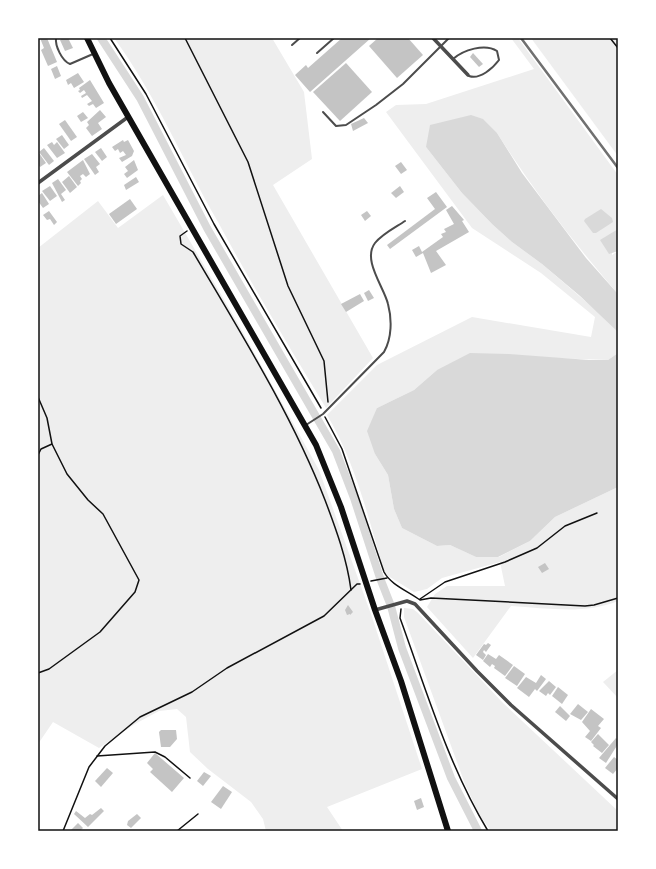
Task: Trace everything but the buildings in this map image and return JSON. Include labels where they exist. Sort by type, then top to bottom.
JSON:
[{"type":"main road","points":[[86,38],[93,54],[128,117],[306,425],[326,467],[339,500],[375,610],[401,681],[448,831]]},
{"type":"street","points":[[433,38],[468,75]]},
{"type":"street","points":[[38,183],[128,117]]},
{"type":"street","points":[[375,610],[407,601],[415,604],[477,671],[511,705],[618,799]]},
{"type":"lane","points":[[56,38],[57,45],[65,62],[70,64],[93,54]]},
{"type":"lane","points":[[292,45],[300,38]]},
{"type":"lane","points":[[317,53],[334,38]]},
{"type":"lane","points":[[323,112],[336,126],[346,125],[376,106],[403,84],[448,38]]},
{"type":"lane","points":[[452,59],[463,52],[479,48],[488,48],[497,51],[499,60],[494,67],[477,76],[468,75]]},
{"type":"lane","points":[[306,425],[322,415],[384,352],[388,345],[390,324],[388,303],[373,266],[372,251],[376,242],[405,220]]},
{"type":"path","points":[[110,38],[146,94],[214,224],[322,409],[322,415],[342,448],[387,578],[420,600],[431,598],[585,606],[618,598]]},
{"type":"path","points":[[185,38],[248,162],[288,286],[324,362],[329,398],[326,405],[322,409]]},
{"type":"path","points":[[610,38],[618,48]]},
{"type":"path","points":[[192,228],[180,236],[181,244],[193,252],[256,360],[300,442],[332,518],[344,555],[351,590]]},
{"type":"path","points":[[38,397],[47,418],[52,444],[67,474],[88,500],[103,514],[139,580],[135,592],[100,632],[49,669],[38,673]]},
{"type":"path","points":[[38,455],[41,449],[52,444]]},
{"type":"path","points":[[420,600],[445,582],[505,562],[537,548],[564,526],[597,513]]},
{"type":"path","points":[[376,580],[387,578]]},
{"type":"path","points":[[63,831],[89,767],[105,746],[140,717],[192,692],[227,668],[324,616],[357,584],[366,583]]},
{"type":"path","points":[[401,607],[400,618],[452,758],[470,798],[488,831]]},
{"type":"path","points":[[97,756],[155,752],[165,757],[190,778]]},
{"type":"path","points":[[177,831],[198,814]]},
{"type":"shaded area","points":[[114,38],[272,38],[304,92],[312,159],[273,185],[373,358],[326,408],[244,269],[143,82]]},
{"type":"shaded area","points":[[511,38],[518,38],[618,175],[618,229],[612,233],[612,255],[618,251],[618,294],[554,216],[497,133],[426,147],[462,193],[492,224],[512,242],[542,264],[613,325],[618,332],[618,353],[608,360],[551,358],[437,370],[414,390],[377,408],[375,454],[388,475],[394,509],[402,528],[437,546],[450,545],[476,557],[499,557],[530,541],[555,517],[618,487],[618,601],[592,608],[565,610],[511,606],[473,658],[427,607],[435,594],[447,586],[505,586],[500,562],[442,578],[427,589],[414,592],[385,574],[354,472],[337,433],[327,415],[377,365],[472,317],[591,337],[595,317],[541,273],[472,228],[386,112],[396,105],[426,104],[534,69]]},
{"type":"shaded area","points":[[531,38],[615,38],[618,42],[618,156]]},
{"type":"shaded area","points":[[471,115],[483,119],[497,133],[522,173],[586,258],[618,294],[618,332],[580,296],[542,264],[512,242],[492,224],[462,193],[426,147],[430,125]]},
{"type":"shaded area","points":[[163,195],[240,327],[319,470],[372,617],[422,769],[327,807],[343,831],[266,831],[263,819],[251,802],[208,769],[190,752],[186,717],[177,709],[159,711],[135,724],[99,748],[53,722],[38,744],[38,248],[98,201],[118,228]]},
{"type":"shaded area","points":[[601,209],[612,218],[613,222],[596,233],[593,233],[584,221]]},
{"type":"shaded area","points":[[618,229],[618,251],[609,254],[600,240]]},
{"type":"shaded area","points":[[470,353],[608,360],[618,353],[618,487],[555,517],[530,541],[498,557],[476,557],[450,545],[437,546],[402,528],[394,509],[388,475],[375,454],[367,431],[377,408],[414,390],[437,370]]},
{"type":"shaded area","points":[[404,608],[413,609],[418,613],[503,703],[618,811],[618,831],[491,831],[480,816],[465,784],[404,617]]},
{"type":"shaded area","points":[[618,670],[618,698],[603,682]]},
{"type":"waterway","points":[[101,38],[140,98],[207,228],[336,451],[354,498],[380,578],[391,606],[402,648],[451,778],[478,831]]},
{"type":"railway","points":[[521,38],[618,168]]}]
